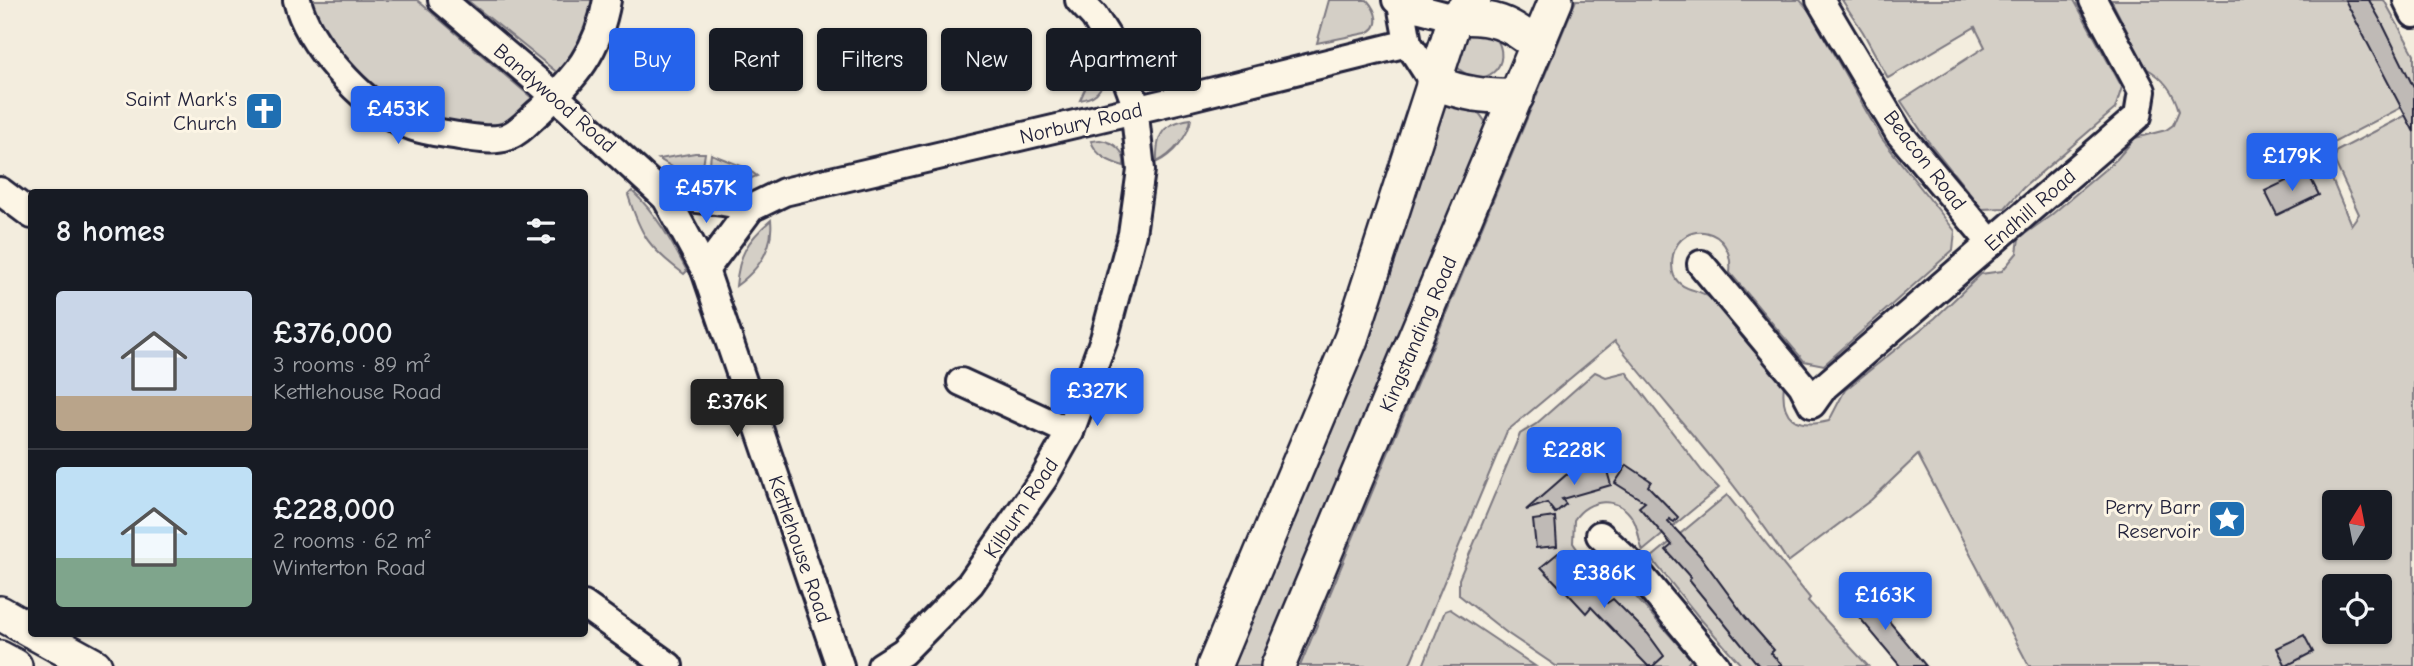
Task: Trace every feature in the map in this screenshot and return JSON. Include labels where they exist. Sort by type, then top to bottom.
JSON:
[{"type":"main road","name":"Kingstanding Road","points":[[1278,666],[1556,0]]},
{"type":"main road","points":[[1214,666],[1351,339],[1433,82],[1451,8],[1499,20],[1538,46]]},
{"type":"main road","points":[[1433,82],[1487,97],[1517,96]]},
{"type":"main road","points":[[0,613],[28,629]]},
{"type":"main road","points":[[42,637],[95,666]]},
{"type":"main road","points":[[0,658],[15,666]]},
{"type":"street","points":[[297,0],[300,12],[321,49],[377,107],[403,123],[476,139],[505,138],[523,128],[565,88],[596,44],[607,0]]},
{"type":"street","name":"Bandywood Road","points":[[442,0],[555,96],[666,198]]},
{"type":"street","name":"Kilburn Road","points":[[881,666],[903,652],[970,584],[1044,478],[1070,432],[1104,339],[1132,234],[1141,170],[1133,97],[1116,51],[1094,16],[1079,0]]},
{"type":"street","name":"Beacon Road","points":[[1820,0],[1899,133],[1991,243]]},
{"type":"street","name":"Endhill Road","points":[[1701,264],[1813,386],[1991,243],[2138,116],[2143,91],[2093,0]]},
{"type":"street","points":[[2407,0],[2414,14]]},
{"type":"street","points":[[1433,82],[1408,43],[1398,2],[1451,8]]},
{"type":"street","name":"Norbury Road","points":[[705,270],[751,208],[784,192],[1133,111],[1408,43]]},
{"type":"street","points":[[0,191],[28,212]]},
{"type":"street","points":[[666,198],[680,197],[741,204],[751,208]]},
{"type":"street","name":"Kettlehouse Road","points":[[666,198],[705,270],[840,666]]},
{"type":"street","points":[[961,382],[1070,432]]},
{"type":"street","points":[[1600,535],[1632,565],[1716,666]]},
{"type":"street","points":[[588,608],[669,666]]},
{"type":"shaded area","points":[[306,0],[417,0],[532,98],[533,103],[506,127],[468,130],[389,108],[342,62]]},
{"type":"shaded area","points":[[467,0],[596,0],[583,44],[559,74]]},
{"type":"shaded area","points":[[1329,0],[1367,0],[1375,13],[1375,27],[1366,33],[1317,43]]},
{"type":"shaded area","points":[[1576,0],[1800,0],[1808,9],[1882,139],[1955,231],[1953,250],[1824,365],[1804,361],[1730,273],[1729,257],[1724,245],[1716,237],[1706,232],[1696,232],[1678,243],[1672,265],[1677,281],[1706,295],[1718,305],[1784,384],[1783,396],[1788,413],[1793,419],[1807,424],[1829,421],[1845,390],[1935,318],[1981,274],[2002,271],[2017,253],[2019,238],[2050,216],[2117,159],[2135,138],[2166,130],[2173,125],[2179,111],[2174,98],[2163,81],[2146,68],[2111,0],[2384,0],[2414,54],[2414,101],[2327,146],[2321,153],[2351,225],[2359,214],[2334,160],[2337,151],[2414,111],[2414,666],[2029,666],[1918,455],[1871,500],[1788,562],[1727,477],[1615,341],[1507,431],[1409,666],[1300,666]]},
{"type":"shaded area","points":[[1842,0],[2074,0],[2122,87],[2115,109],[2023,188],[2005,208],[1982,209],[1928,141],[1901,101],[1985,47],[1975,27],[1888,78]]},
{"type":"shaded area","points":[[1468,31],[1494,35],[1500,46],[1499,65],[1486,76],[1466,74],[1456,66]]},
{"type":"shaded area","points":[[1084,91],[1098,91],[1092,96],[1080,100]]},
{"type":"shaded area","points":[[1448,104],[1472,108],[1481,115],[1488,127],[1269,666],[1223,666],[1434,113]]},
{"type":"shaded area","points":[[1191,119],[1179,144],[1157,162],[1158,144],[1163,132],[1174,123]]},
{"type":"shaded area","points":[[1100,140],[1118,148],[1123,156],[1124,166],[1096,151],[1091,141]]},
{"type":"shaded area","points":[[705,153],[701,180],[689,177],[659,159]]},
{"type":"shaded area","points":[[711,154],[746,168],[757,176],[741,182],[708,180]]},
{"type":"shaded area","points":[[632,191],[663,228],[687,271],[684,274],[654,248],[642,231],[628,195]]},
{"type":"shaded area","points":[[771,220],[770,240],[763,258],[736,286],[739,265],[746,249]]},
{"type":"shaded area","points":[[1595,372],[1606,377],[1626,372],[1702,471],[1719,488],[1643,551],[1633,519],[1620,506],[1604,502],[1595,504],[1587,507],[1574,520],[1573,543],[1580,553],[1593,563],[1612,570],[1691,659],[1686,666],[1556,666],[1507,633],[1459,595],[1459,579],[1520,434],[1536,424]]},
{"type":"shaded area","points":[[1727,495],[1810,598],[1808,601],[1868,666],[1742,666],[1697,615],[1651,558]]},
{"type":"shaded area","points":[[1450,609],[1535,666],[1423,666],[1445,611]]},
{"type":"building","points":[[2345,0],[2369,0],[2383,25],[2414,88],[2414,132]]},
{"type":"building","points":[[2307,171],[2319,195],[2277,215],[2265,191]]},
{"type":"building","points":[[1605,464],[1611,485],[1562,499],[1566,504],[1555,513],[1547,503],[1526,510],[1566,475]]},
{"type":"building","points":[[1627,465],[1651,481],[1648,486],[1678,517],[1674,522],[1669,519],[1668,521],[1701,557],[1746,618],[1774,650],[1771,653],[1783,666],[1759,666],[1689,580],[1691,578],[1666,550],[1672,545],[1639,507],[1645,502],[1615,483]]},
{"type":"building","points":[[1555,517],[1557,546],[1536,548],[1533,520]]},
{"type":"building","points":[[1558,553],[1607,603],[1613,599],[1648,634],[1664,656],[1653,666],[1648,666],[1591,607],[1586,613],[1541,567]]},
{"type":"building","points":[[1865,592],[1926,666],[1900,666],[1849,605]]},
{"type":"building","points":[[2304,635],[2313,652],[2286,666],[2277,648]]},
{"type":"place","name":"Saint Mark's Church","points":[[264,111]]},
{"type":"place","name":"Perry Barr Reservoir","points":[[2227,519]]}]
